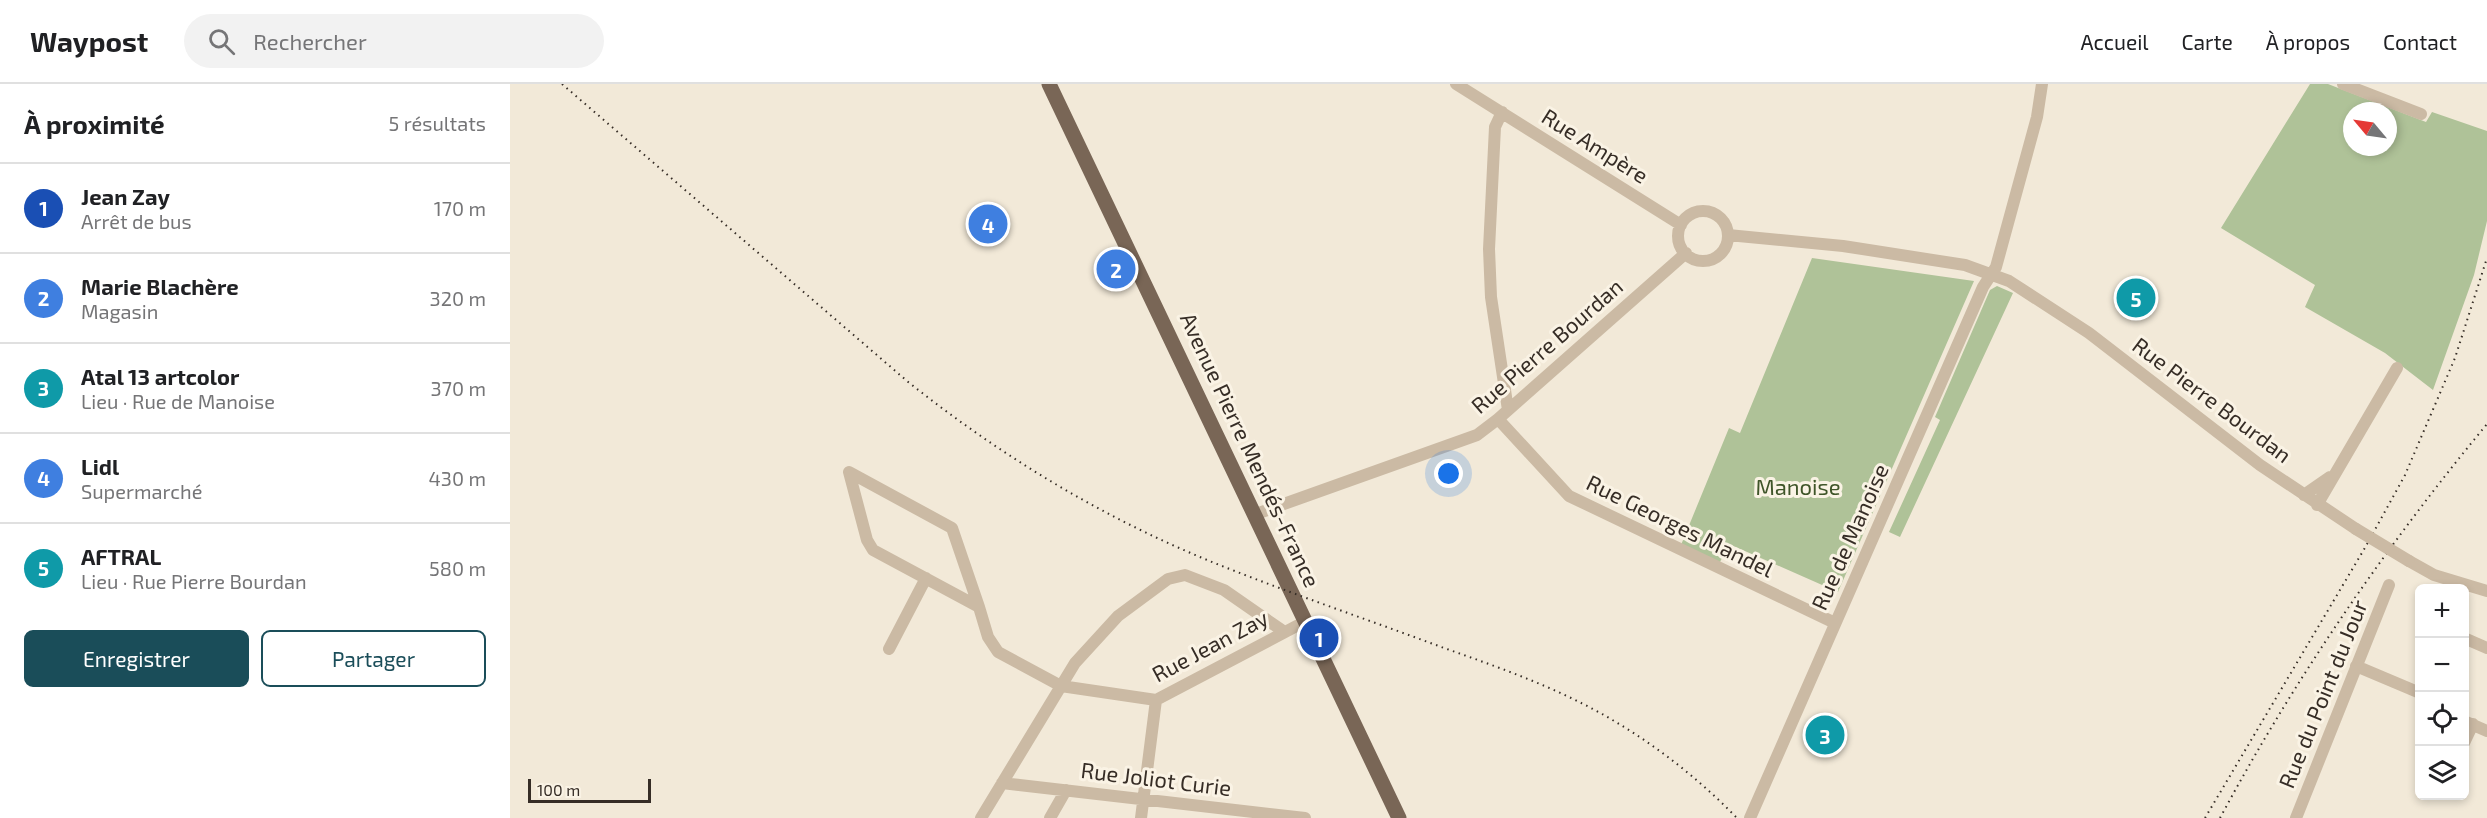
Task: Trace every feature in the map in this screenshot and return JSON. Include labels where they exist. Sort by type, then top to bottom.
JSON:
[{"type":"main road","name":"Avenue Pierre Mendés-France","points":[[1051,84],[1399,818]]},
{"type":"street","name":"Rue Ampère","points":[[1456,84],[1681,225]]},
{"type":"street","name":"Rue de Manoise","points":[[1749,818],[1996,267],[2037,117],[2042,84]]},
{"type":"street","points":[[2343,84],[2421,114]]},
{"type":"street","points":[[1502,112],[1495,126],[1489,249],[1491,297],[1508,410]]},
{"type":"street","points":[[1711,212],[1721,219],[1728,235],[1724,249],[1713,258],[1698,260],[1686,253],[1679,238],[1681,225],[1692,213],[1711,212]]},
{"type":"street","name":"Rue Pierre Bourdan","points":[[1728,235],[1843,246],[1965,265],[2022,288],[2088,333],[2317,505],[2434,575],[2487,591]]},
{"type":"street","name":"Rue Pierre Bourdan","points":[[1256,514],[1477,435],[1686,253]]},
{"type":"street","points":[[2317,505],[2326,481],[2397,368]]},
{"type":"street","name":"Rue Georges Mandel","points":[[1498,419],[1569,496],[1835,623]]},
{"type":"street","name":"Rue Jean Zay","points":[[926,579],[870,546],[849,472],[952,528],[988,637],[998,652],[1061,686],[1156,700],[1283,631],[1306,621]]},
{"type":"street","points":[[2291,486],[2326,481]]},
{"type":"street","points":[[2304,495],[2308,490],[2326,481]]},
{"type":"street","points":[[981,818],[1075,663],[1118,616],[1176,575],[1185,575],[1224,590],[1283,631]]},
{"type":"street","points":[[890,649],[926,579],[979,607]]},
{"type":"street","name":"Rue du Point du Jour","points":[[2296,818],[2389,585]]},
{"type":"street","points":[[2469,640],[2487,648]]},
{"type":"street","points":[[2356,666],[2418,692]]},
{"type":"street","points":[[1141,818],[1156,700]]},
{"type":"street","points":[[2469,723],[2487,731]]},
{"type":"street","name":"Rue Joliot Curie","points":[[1002,783],[1305,818]]},
{"type":"street","points":[[1050,818],[1066,790]]},
{"type":"green space","points":[[2310,84],[2328,84],[2374,102],[2343,102],[2343,156],[2397,156],[2397,111],[2426,122],[2432,112],[2487,131],[2487,221],[2474,275],[2433,390],[2385,353],[2305,307],[2315,285],[2221,228]]},
{"type":"green space","name":"Manoise","points":[[1812,258],[1974,281],[1838,592],[1729,544],[1719,564],[1681,545],[1729,428],[1740,433]]},
{"type":"green space","points":[[1997,286],[2013,293],[1900,537],[1889,532],[1940,420],[1935,417],[1990,290]]},
{"type":"railway","points":[[562,84],[907,381],[1017,460],[1095,506],[1175,546],[1274,586],[1505,670],[1583,704],[1656,748],[1690,774],[1737,818]]},
{"type":"railway","points":[[2205,818],[2366,546],[2405,475],[2455,358],[2487,258]]},
{"type":"railway","points":[[2220,818],[2279,715],[2344,614],[2413,517],[2487,424]]},
{"type":"place","name":"Lidl","points":[[988,224]]},
{"type":"place","name":"Marie Blachère","points":[[1116,269]]},
{"type":"place","name":"AFTRAL","points":[[2136,298]]},
{"type":"place","name":"Jean Zay","points":[[1319,638]]},
{"type":"place","name":"Atal 13 artcolor","points":[[1825,735]]}]
